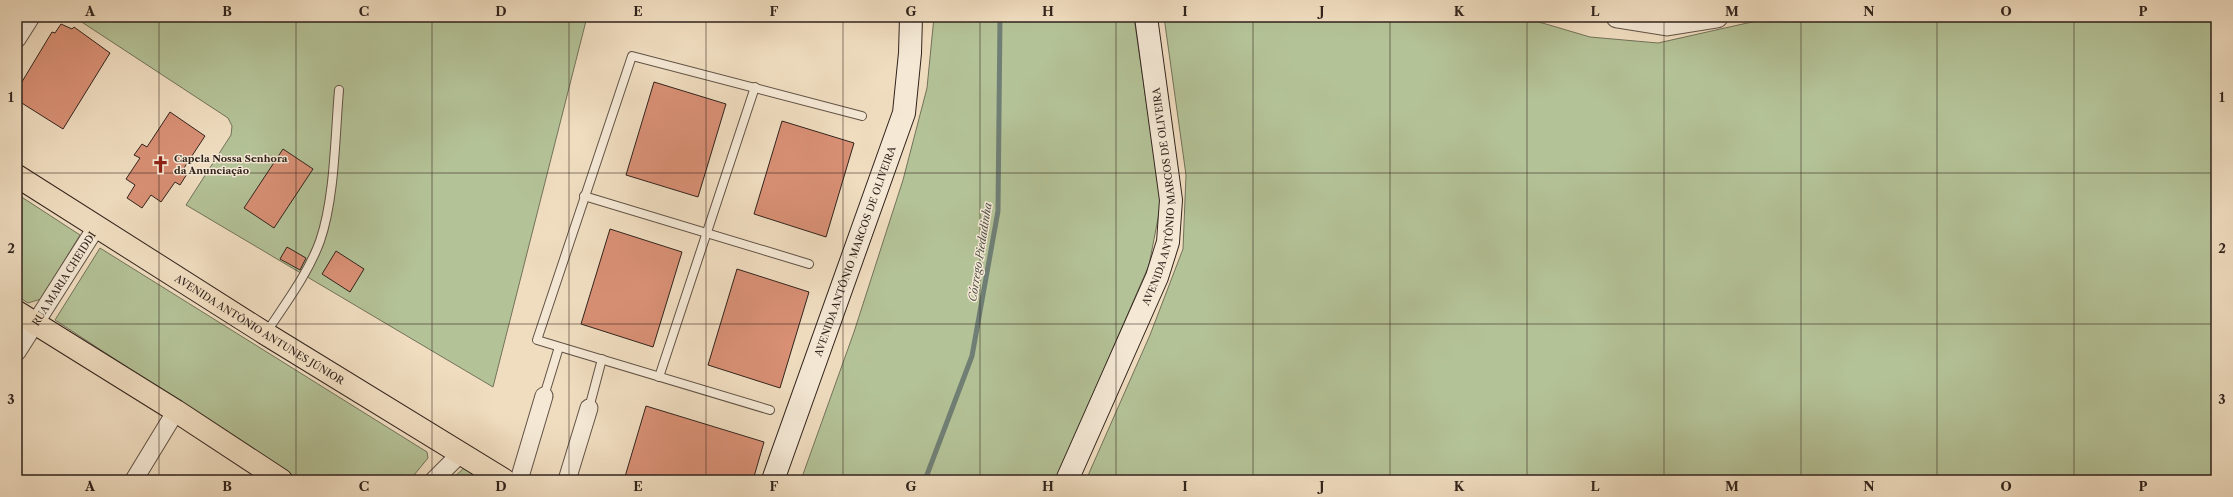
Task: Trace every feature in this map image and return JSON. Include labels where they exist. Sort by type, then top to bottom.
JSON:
[{"type":"main road","name":"AVENIDA ANTÔNIO MARCOS DE OLIVEIRA","points":[[773,480],[904,113],[910,53],[911,17]]},
{"type":"main road","name":"AVENIDA ANTÔNIO MARCOS DE OLIVEIRA","points":[[1067,480],[1157,277],[1168,242],[1170,200],[1146,17]]},
{"type":"main road","name":"AVENIDA ANTÔNIO ANTUNES JÚNIOR","points":[[17,176],[266,334],[504,480]]},
{"type":"main road","points":[[26,317],[176,411],[281,480]]},
{"type":"street","points":[[17,39],[31,17]]},
{"type":"street","points":[[1617,17],[1667,25],[1717,17]]},
{"type":"street","name":"RUA MARIA CHEIDDI","points":[[17,352],[26,317],[97,226]]},
{"type":"street","points":[[519,480],[544,396]]},
{"type":"street","points":[[567,480],[589,408]]},
{"type":"street","points":[[134,480],[176,411]]},
{"type":"street","points":[[434,480],[461,453]]},
{"type":"lane","points":[[770,410],[537,340],[632,56],[862,116]]},
{"type":"lane","points":[[659,377],[755,87]]},
{"type":"lane","points":[[266,334],[304,274],[320,241],[328,208],[339,90]]},
{"type":"lane","points":[[584,196],[809,264]]},
{"type":"lane","points":[[544,396],[559,347]]},
{"type":"lane","points":[[589,408],[602,359]]},
{"type":"green space","points":[[74,17],[587,17],[493,387],[186,205],[231,135],[232,126],[228,118]]},
{"type":"green space","points":[[934,17],[1134,17],[1161,203],[1149,265],[1056,480],[801,480],[854,332],[903,180],[927,88]]},
{"type":"green space","points":[[1164,17],[1522,17],[1590,37],[1658,43],[1774,17],[2216,17],[2216,480],[1086,480],[1150,335],[1183,249],[1186,175]]},
{"type":"green space","points":[[17,194],[80,235],[41,299],[28,303],[17,296]]},
{"type":"green space","points":[[100,248],[427,452],[428,458],[410,480],[300,480],[55,320]]},
{"type":"green space","points":[[466,466],[487,480],[451,480]]},
{"type":"building","points":[[61,24],[72,29],[74,27],[110,53],[63,129],[17,100],[17,90],[52,32],[55,33]]},
{"type":"building","points":[[654,82],[726,104],[698,197],[626,175]]},
{"type":"building","name":"Capela Nossa Senhora da Anunciação","points":[[170,112],[205,136],[182,171],[187,174],[180,185],[175,182],[161,202],[151,195],[142,208],[127,198],[135,185],[126,179],[140,158],[134,155],[142,144],[147,147]]},
{"type":"building","points":[[782,121],[854,143],[826,237],[754,214]]},
{"type":"building","points":[[283,149],[313,169],[274,228],[244,208]]},
{"type":"building","points":[[610,229],[682,252],[653,347],[581,324]]},
{"type":"building","points":[[287,247],[306,258],[300,270],[280,259]]},
{"type":"building","points":[[336,251],[364,269],[350,292],[322,274]]},
{"type":"building","points":[[737,269],[809,292],[780,388],[708,365]]},
{"type":"building","points":[[646,406],[764,442],[753,480],[624,480]]},
{"type":"waterway","name":"Córrego Piedadinha","points":[[925,480],[972,356],[998,211],[1000,17]]},
{"type":"place","name":"Capela Nossa Senhora da Anunciação","points":[[161,164]]}]
